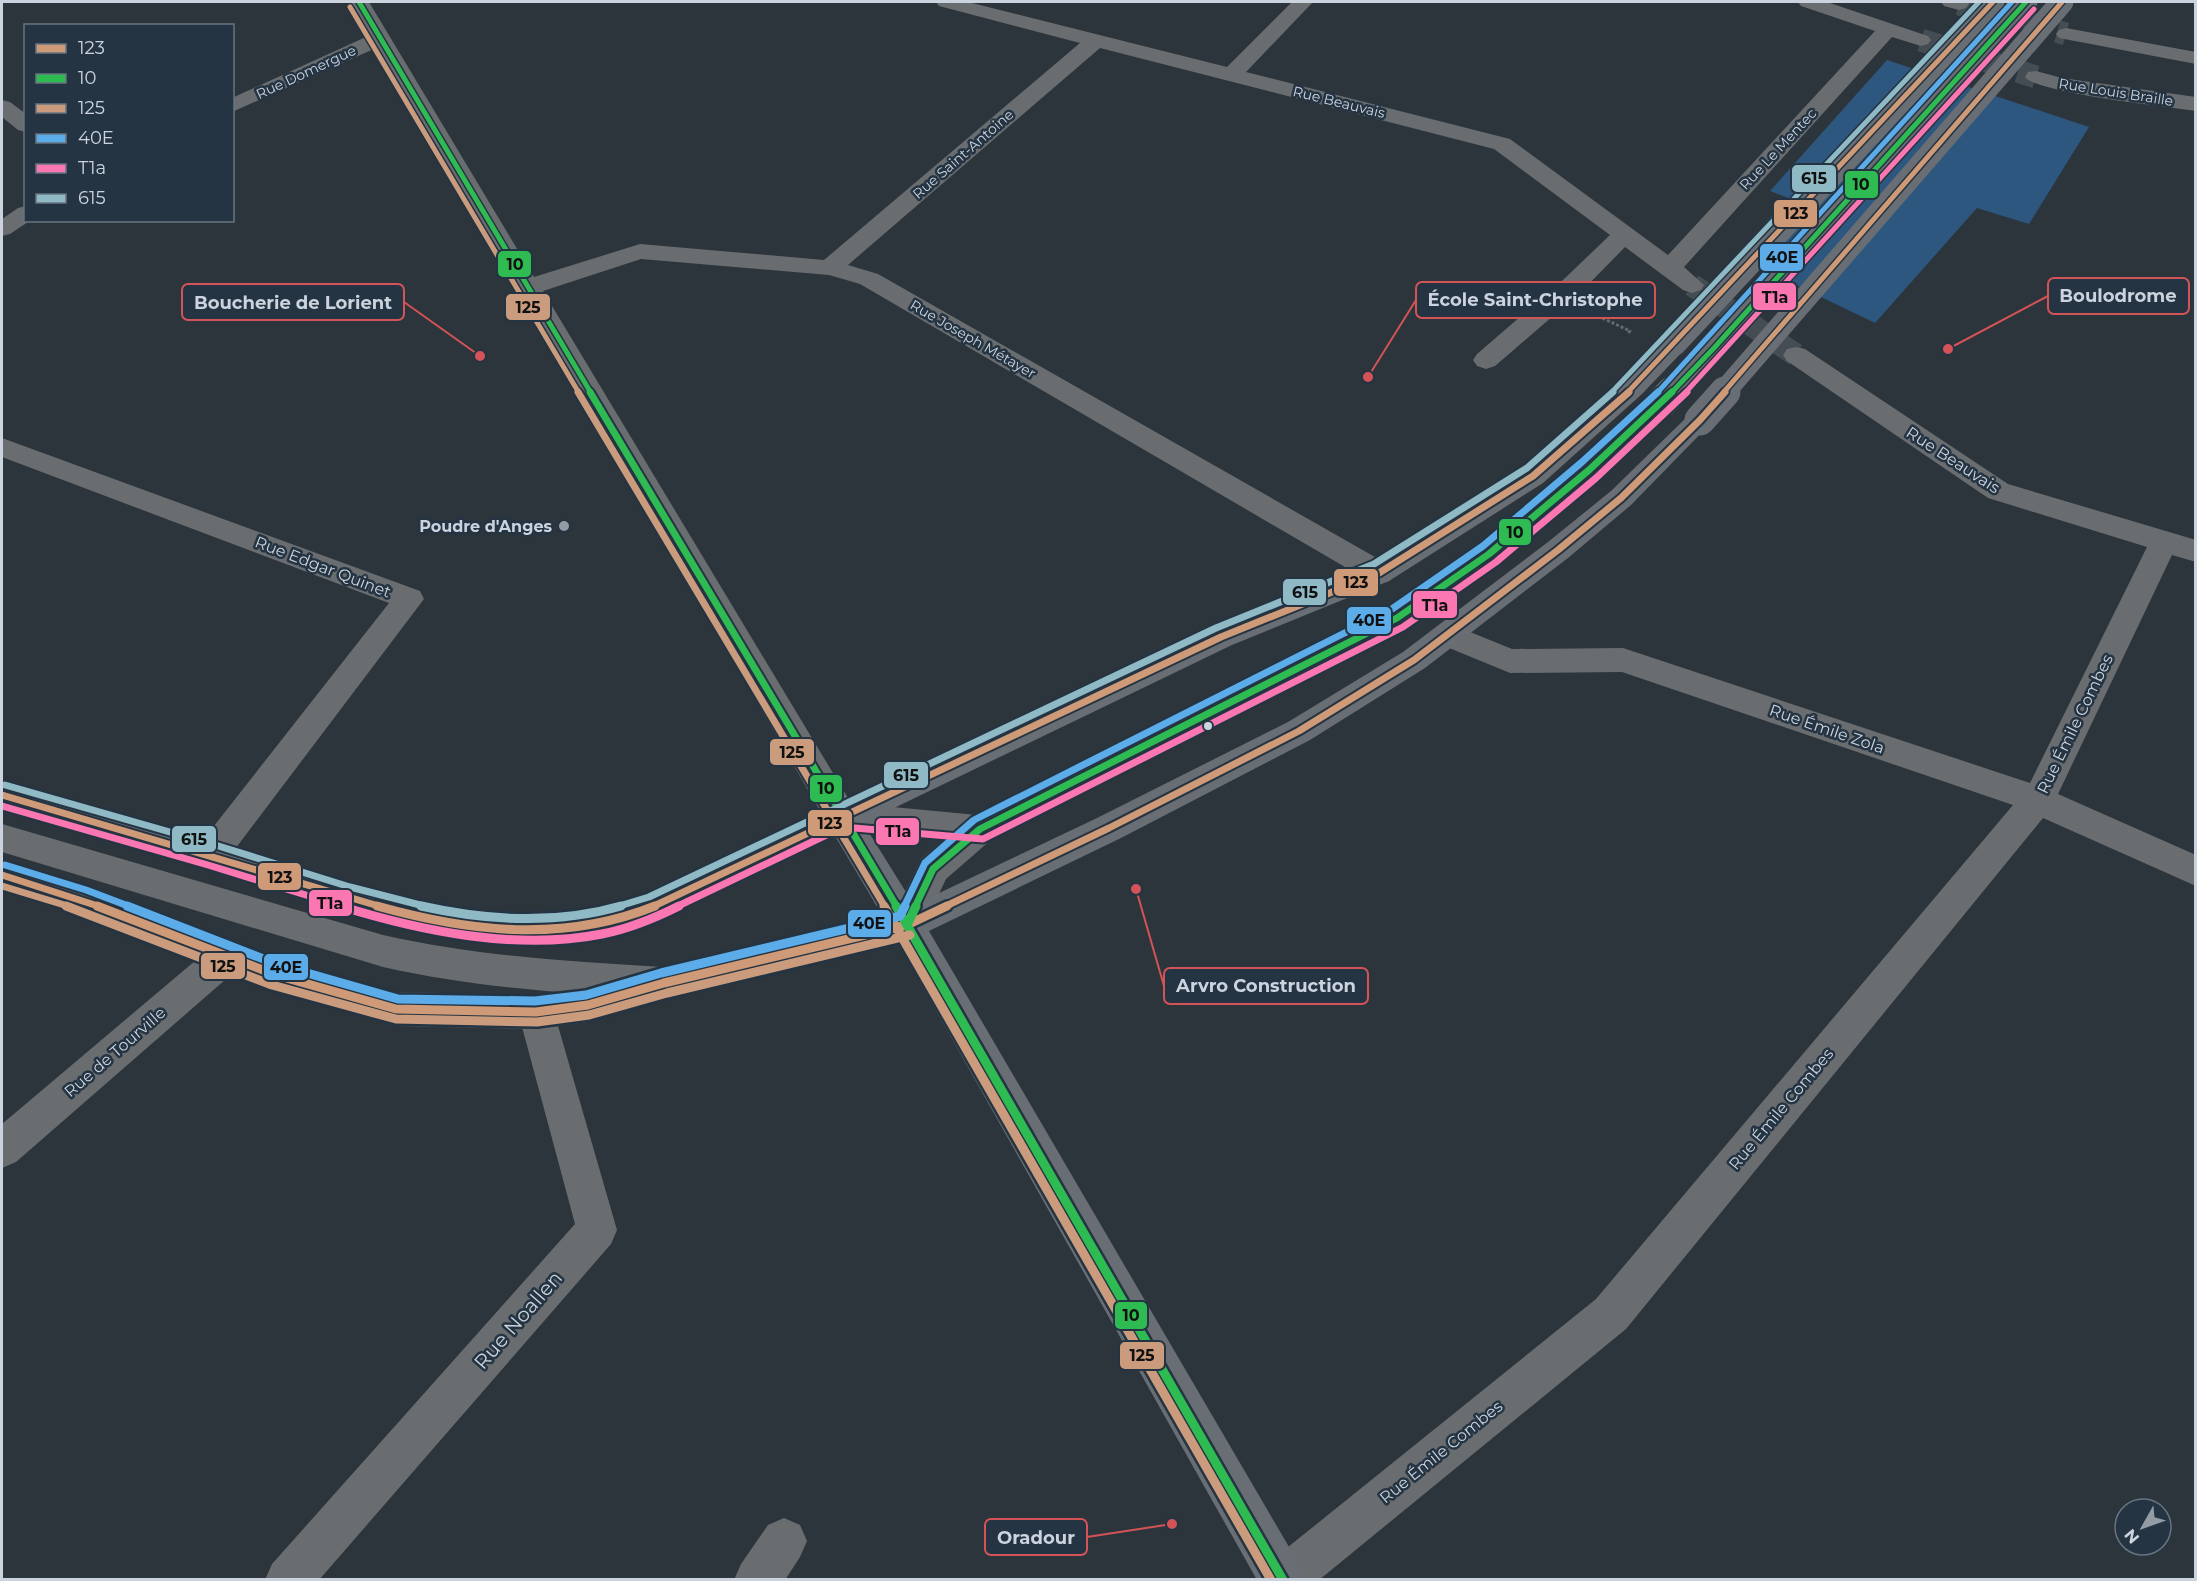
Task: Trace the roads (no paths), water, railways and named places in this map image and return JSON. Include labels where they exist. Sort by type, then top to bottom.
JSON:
[{"type":"main road","points":[[2,795],[211,855],[388,910],[473,925],[539,931],[600,924],[653,907],[1221,637],[1379,573],[1533,476],[1633,388],[1993,2]]},
{"type":"main road","points":[[2,874],[82,900],[276,975],[396,1009],[536,1011],[588,1005],[664,983],[907,925],[1110,828],[1299,731],[1414,660],[1558,550],[1621,498],[1700,420],[2062,2]]},
{"type":"main road","points":[[841,816],[907,925],[1283,1580]]},
{"type":"street","points":[[359,2],[841,816],[980,829]]},
{"type":"street","name":"Rue Beauvais","points":[[946,2],[1502,144],[1692,285]]},
{"type":"street","points":[[1232,75],[1302,2]]},
{"type":"street","points":[[1808,2],[1921,40]]},
{"type":"street","points":[[907,925],[933,869],[980,829],[1398,618],[1489,554],[1589,470],[1662,402],[1714,348],[2026,2]]},
{"type":"street","name":"Rue Le Mentec","points":[[1669,269],[1888,29]]},
{"type":"street","points":[[2066,34],[2107,44],[2196,58]]},
{"type":"street","name":"Rue Domergue","points":[[234,105],[380,38]]},
{"type":"street","name":"Rue Saint-Antoine","points":[[830,268],[1096,40]]},
{"type":"street","name":"Rue Louis Braille","points":[[2037,77],[2060,84],[2196,104]]},
{"type":"street","points":[[2,107],[24,124]]},
{"type":"street","points":[[2,229],[24,214]]},
{"type":"street","points":[[1486,360],[1572,285],[1624,235]]},
{"type":"street","name":"Rue Joseph Métayer","points":[[528,287],[640,251],[830,268],[869,279],[1379,573]]},
{"type":"street","name":"Rue Beauvais","points":[[1796,355],[1998,491],[2180,546]]},
{"type":"street","name":"Rue Edgar Quinet","points":[[2,447],[409,599],[211,855]]},
{"type":"street","name":"Rue Émile Combes","points":[[1283,1580],[1611,1314],[2038,800],[2180,546]]},
{"type":"street","name":"Rue Émile Zola","points":[[1448,635],[1510,661],[1623,660],[2038,800],[2196,871]]},
{"type":"street","points":[[2,838],[383,951],[436,963],[518,974],[664,983]]},
{"type":"street","name":"Rue de Tourville","points":[[2,1149],[228,955]]},
{"type":"street","name":"Rue Noallen","points":[[288,1580],[597,1230],[536,1011]]},
{"type":"tunnel","points":[[1959,4],[2066,34]]},
{"type":"tunnel","points":[[1921,40],[2036,77]]},
{"type":"tunnel","points":[[1692,285],[1796,355]]},
{"type":"place","name":"Boulodrome","points":[[1948,349]]},
{"type":"place","name":"Boucherie de Lorient","points":[[480,356]]},
{"type":"place","name":"École Saint-Christophe","points":[[1368,377]]},
{"type":"place","name":"Poudre d'Anges","points":[[564,526]]},
{"type":"place","name":"Arvro Construction","points":[[1136,889]]},
{"type":"place","name":"Oradour","points":[[1172,1524]]}]
